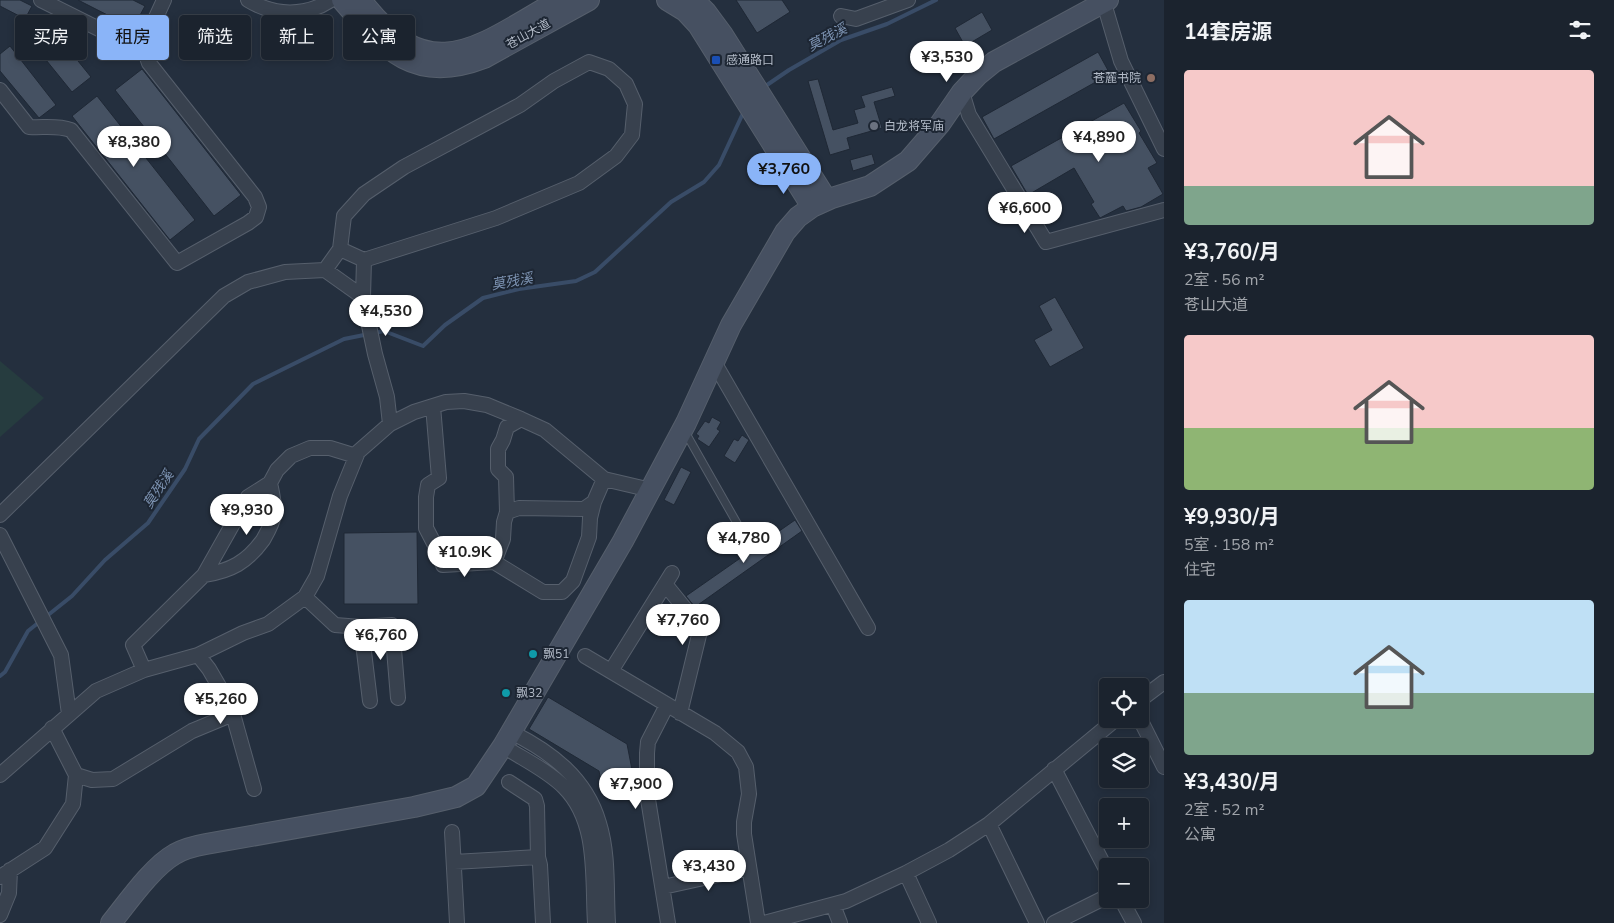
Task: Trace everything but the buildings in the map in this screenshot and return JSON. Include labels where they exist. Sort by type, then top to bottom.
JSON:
[{"type":"main road","name":"苍山大道","points":[[342,0],[371,34],[388,49],[404,59],[437,68],[467,64],[484,58],[589,0]]},
{"type":"main road","name":"苍山大道","points":[[362,0],[381,24],[402,41],[425,51],[438,53],[463,50],[478,45],[559,0]]},
{"type":"main road","points":[[666,0],[680,7],[692,17],[711,43],[730,60]]},
{"type":"main road","points":[[694,0],[709,16],[730,60],[820,204]]},
{"type":"main road","points":[[111,923],[156,870],[175,854],[185,849],[414,807],[456,797],[476,786],[507,739],[624,541],[683,428],[731,325],[778,242],[793,221],[820,204],[870,186],[908,161],[940,124],[962,92],[978,75],[1004,54],[1105,1]]},
{"type":"street","points":[[41,0],[97,28]]},
{"type":"street","points":[[157,15],[164,0]]},
{"type":"street","points":[[248,0],[266,9],[289,13],[311,10],[331,0]]},
{"type":"street","points":[[841,16],[856,19],[908,0]]},
{"type":"street","points":[[1105,1],[1121,60],[1164,148]]},
{"type":"street","points":[[0,90],[29,127],[62,127],[71,130],[177,263],[248,223],[256,217],[259,207],[255,197],[149,60]]},
{"type":"street","points":[[325,270],[340,249],[344,216],[364,194],[404,167],[520,104],[554,81],[589,62],[609,69],[626,84],[635,104],[632,135],[616,156],[579,184],[496,218],[364,260],[340,249]]},
{"type":"street","points":[[962,92],[969,115],[1046,242],[1164,210]]},
{"type":"street","points":[[364,260],[363,297],[375,354],[387,397],[390,424]]},
{"type":"street","points":[[0,515],[224,296],[248,282],[285,272],[325,270],[363,297]]},
{"type":"street","points":[[714,362],[868,628]]},
{"type":"street","points":[[0,775],[96,691],[144,670],[198,655],[243,633],[268,624],[305,597],[317,576],[340,496],[356,456],[358,452],[390,424],[446,402],[464,401],[487,405],[521,418],[545,430],[604,479],[651,490]]},
{"type":"street","points":[[433,406],[438,478],[428,485],[426,528],[438,550],[443,565],[494,562],[543,592],[562,592],[572,581],[589,537],[590,518],[594,502],[604,479]]},
{"type":"street","points":[[494,562],[503,539],[504,522],[507,512],[506,477],[498,469],[498,449],[507,427],[521,418]]},
{"type":"street","points":[[144,670],[133,645],[204,575],[248,497],[270,483],[277,470],[291,456],[310,448],[330,448],[356,456]]},
{"type":"street","points":[[204,575],[221,572],[243,562],[254,552],[267,533],[274,516],[274,501],[270,483]]},
{"type":"street","points":[[507,512],[519,508],[584,509],[594,502]]},
{"type":"street","points":[[0,535],[61,655],[69,714]]},
{"type":"street","points":[[611,671],[669,578],[700,631],[680,712]]},
{"type":"street","points":[[305,597],[336,625],[361,627],[392,625],[398,698]]},
{"type":"street","points":[[361,627],[370,701]]},
{"type":"street","points":[[198,655],[209,669],[231,707],[254,789]]},
{"type":"street","points":[[585,656],[715,732],[738,752],[746,767],[749,794],[744,834],[758,923]]},
{"type":"street","points":[[1149,693],[1164,682]]},
{"type":"street","points":[[667,705],[647,747],[648,793],[668,923]]},
{"type":"street","points":[[76,775],[92,780],[113,778],[192,731],[233,714]]},
{"type":"street","points":[[0,915],[9,893],[5,874],[45,848],[74,804],[76,775],[52,728]]},
{"type":"street","points":[[764,923],[846,901],[906,873],[949,850],[988,824],[1105,728]]},
{"type":"street","points":[[1144,728],[1164,767]]},
{"type":"street","points":[[507,739],[549,753],[565,767],[588,798],[599,823],[604,852],[608,923]]},
{"type":"street","points":[[507,739],[572,797],[584,818],[588,830],[592,859],[595,923]]},
{"type":"street","points":[[554,779],[565,767]]},
{"type":"street","points":[[1054,769],[1100,858]]},
{"type":"street","points":[[509,782],[535,799],[537,806],[538,857],[544,923]]},
{"type":"street","points":[[988,824],[1037,923]]},
{"type":"street","points":[[452,832],[457,923]]},
{"type":"street","points":[[454,862],[538,857]]},
{"type":"street","points":[[663,888],[750,868]]},
{"type":"street","points":[[906,873],[929,923]]},
{"type":"street","points":[[1054,923],[1099,900]]},
{"type":"street","points":[[833,905],[840,923]]},
{"type":"street","points":[[1126,908],[1134,923]]},
{"type":"lane","points":[[683,428],[742,532]]},
{"type":"green space","points":[[0,361],[44,398],[0,437]]},
{"type":"waterway","name":"莫残溪","points":[[764,87],[841,40],[887,24],[936,0]]},
{"type":"waterway","name":"莫残溪","points":[[0,676],[5,672],[28,631],[72,596],[105,560],[148,523],[185,469],[199,439],[253,384],[344,339],[384,331],[423,346],[445,325],[483,298],[519,289],[576,281],[595,272],[671,202],[704,182],[719,165],[744,111]]},
{"type":"place","name":"感通路口","points":[[716,60]]},
{"type":"place","name":"苍麓书院","points":[[1151,78]]},
{"type":"place","name":"白龙将军庙","points":[[874,126]]},
{"type":"place","name":"飘51","points":[[533,654]]},
{"type":"place","name":"飘32","points":[[506,693]]}]
